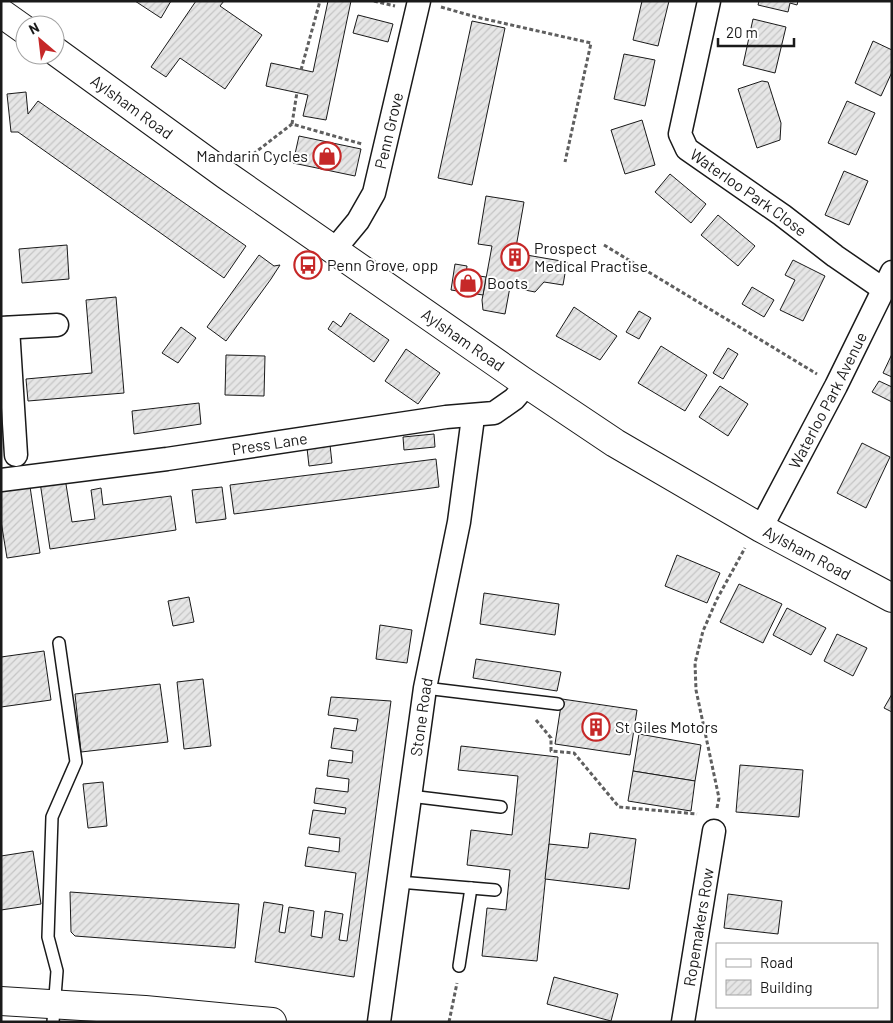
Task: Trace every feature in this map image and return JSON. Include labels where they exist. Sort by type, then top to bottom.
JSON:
[{"type":"main road","points":[[1,13],[15,23]]},
{"type":"main road","name":"Aylsham Road","points":[[65,58],[226,175],[615,443],[759,527],[892,598]]},
{"type":"main road","points":[[1,1001],[54,1013],[272,1022]]},
{"type":"street","name":"Waterloo Park Close","points":[[709,1],[680,134],[687,149],[782,215],[835,256],[888,281]]},
{"type":"street","name":"Penn Grove","points":[[334,250],[358,221],[374,193],[384,150],[426,3]]},
{"type":"street","name":"Waterloo Park Avenue","points":[[759,527],[836,386],[888,281]]},
{"type":"street","points":[[16,455],[5,328],[57,325]]},
{"type":"street","name":"Press Lane","points":[[1,480],[446,418],[494,414],[514,399],[527,384]]},
{"type":"street","name":"Stone Road","points":[[379,1022],[426,688],[459,522],[472,416]]},
{"type":"street","name":"Ropemakers Row","points":[[683,1022],[714,824]]},
{"type":"lane","points":[[54,1013],[57,971],[48,937],[52,817],[76,762],[59,643]]},
{"type":"lane","points":[[426,688],[558,704]]},
{"type":"lane","points":[[410,796],[501,807]]},
{"type":"lane","points":[[398,882],[495,890]]},
{"type":"lane","points":[[459,966],[471,888]]},
{"type":"path","points":[[301,70],[320,1]]},
{"type":"path","points":[[426,3],[476,17],[591,43],[566,162]]},
{"type":"path","points":[[226,175],[292,124],[297,92]]},
{"type":"path","points":[[292,124],[384,150]]},
{"type":"path","points":[[604,245],[836,386]]},
{"type":"path","points":[[534,718],[551,738],[551,751],[574,753],[619,807],[714,824],[718,798],[696,690],[695,663],[703,631],[713,607],[759,527]]},
{"type":"path","points":[[450,1022],[454,1000]]},
{"type":"building","points":[[135,1],[171,1],[161,18]]},
{"type":"building","points":[[196,1],[224,1],[220,6],[262,35],[225,89],[180,58],[166,77],[151,67]]},
{"type":"building","points":[[328,1],[351,1],[326,120],[303,116],[308,95],[266,86],[271,63],[313,72]]},
{"type":"building","points":[[642,1],[669,1],[658,46],[633,40]]},
{"type":"building","points":[[759,1],[798,1],[797,5],[790,3],[788,12],[758,5]]},
{"type":"building","points":[[358,15],[393,24],[388,42],[353,33]]},
{"type":"building","points":[[753,19],[786,27],[775,73],[743,65]]},
{"type":"building","points":[[472,21],[505,28],[472,185],[438,178]]},
{"type":"building","points":[[873,41],[892,50],[892,72],[881,96],[855,83]]},
{"type":"building","points":[[624,54],[655,60],[645,106],[614,99]]},
{"type":"building","points":[[762,81],[768,82],[781,123],[780,140],[757,148],[738,89]]},
{"type":"building","points":[[26,92],[28,114],[38,101],[246,246],[224,278],[18,132],[11,132],[7,94]]},
{"type":"building","points":[[847,101],[875,113],[856,155],[828,143]]},
{"type":"building","points":[[642,120],[655,165],[625,174],[611,130]]},
{"type":"building","name":"Mandarin Cycles","points":[[299,136],[361,149],[355,176],[293,163]]},
{"type":"building","points":[[844,171],[868,181],[849,225],[825,215]]},
{"type":"building","points":[[670,174],[706,204],[691,223],[655,192]]},
{"type":"building","name":"Prospect Medical Practise","points":[[486,196],[524,202],[515,253],[567,262],[563,285],[544,282],[535,292],[510,287],[505,314],[483,310],[482,300],[492,246],[478,244]]},
{"type":"building","points":[[718,215],[755,246],[738,266],[701,235]]},
{"type":"building","points":[[67,245],[69,279],[22,283],[19,249]]},
{"type":"building","points":[[259,255],[274,266],[280,265],[226,341],[207,327]]},
{"type":"building","points":[[793,260],[825,276],[803,321],[780,310],[795,280],[785,275]]},
{"type":"building","name":"Boots","points":[[455,264],[467,266],[466,274],[486,277],[483,295],[451,290]]},
{"type":"building","points":[[752,287],[774,300],[764,317],[742,304]]},
{"type":"building","points":[[116,297],[124,393],[28,401],[26,379],[92,373],[86,300]]},
{"type":"building","points":[[574,307],[617,336],[600,360],[556,336]]},
{"type":"building","points":[[639,311],[651,318],[639,339],[626,332]]},
{"type":"building","points":[[350,313],[389,340],[374,362],[328,329],[333,321],[341,327]]},
{"type":"building","points":[[181,327],[196,338],[178,363],[162,353]]},
{"type":"building","points":[[661,346],[707,375],[685,411],[638,383]]},
{"type":"building","points":[[728,348],[738,354],[723,379],[713,373]]},
{"type":"building","points":[[406,349],[440,373],[418,404],[385,381]]},
{"type":"building","points":[[892,354],[892,377],[883,373]]},
{"type":"building","points":[[226,355],[265,356],[264,396],[225,395]]},
{"type":"building","points":[[879,381],[892,387],[892,402],[872,392]]},
{"type":"building","points":[[720,386],[748,404],[728,436],[699,417]]},
{"type":"building","points":[[199,403],[201,424],[134,434],[132,411]]},
{"type":"building","points":[[434,434],[435,447],[404,450],[403,437]]},
{"type":"building","points":[[862,443],[890,457],[866,508],[837,493]]},
{"type":"building","points":[[330,445],[332,463],[309,466],[307,448]]},
{"type":"building","points":[[436,459],[439,487],[234,514],[230,485]]},
{"type":"building","points":[[65,478],[72,522],[95,519],[91,490],[101,488],[103,505],[171,496],[176,530],[50,549],[40,482]]},
{"type":"building","points":[[29,480],[40,553],[7,558],[1,521],[1,484]]},
{"type":"building","points":[[222,487],[226,519],[196,523],[192,490]]},
{"type":"building","points":[[677,555],[720,573],[707,603],[665,586]]},
{"type":"building","points":[[739,584],[782,604],[763,643],[720,622]]},
{"type":"building","points":[[484,593],[559,604],[555,635],[480,624]]},
{"type":"building","points":[[189,597],[194,622],[173,626],[168,601]]},
{"type":"building","points":[[787,608],[826,628],[811,655],[773,635]]},
{"type":"building","points":[[380,625],[412,630],[407,663],[376,659]]},
{"type":"building","points":[[837,634],[867,648],[853,676],[824,661]]},
{"type":"building","points":[[44,651],[51,700],[1,707],[1,657]]},
{"type":"building","points":[[476,659],[561,672],[557,691],[473,678]]},
{"type":"building","points":[[203,679],[211,746],[184,749],[177,682]]},
{"type":"building","points":[[160,684],[168,742],[81,752],[75,694]]},
{"type":"building","points":[[892,694],[892,712],[884,708]]},
{"type":"building","points":[[331,697],[391,701],[354,977],[255,962],[264,902],[283,905],[279,932],[285,933],[289,907],[314,911],[311,936],[322,938],[325,911],[343,914],[339,940],[347,941],[356,873],[305,866],[308,847],[339,852],[340,838],[309,834],[313,810],[345,814],[346,808],[314,803],[316,788],[348,792],[349,779],[327,776],[329,760],[352,763],[353,751],[331,748],[334,728],[356,731],[358,719],[328,715]]},
{"type":"building","name":"St Giles Motors","points":[[562,699],[637,710],[630,755],[555,744]]},
{"type":"building","points":[[639,734],[701,745],[695,781],[633,771]]},
{"type":"building","points":[[461,746],[558,757],[537,961],[482,956],[487,908],[506,910],[510,870],[467,865],[471,830],[512,835],[518,776],[458,770]]},
{"type":"building","points":[[740,765],[803,770],[799,817],[736,812]]},
{"type":"building","points":[[633,771],[695,781],[691,811],[628,801]]},
{"type":"building","points":[[103,782],[107,826],[88,828],[83,784]]},
{"type":"building","points":[[590,833],[636,839],[629,889],[545,879],[549,844],[588,848]]},
{"type":"building","points":[[33,851],[41,904],[1,910],[1,856]]},
{"type":"building","points":[[70,892],[239,904],[235,948],[75,936],[71,932]]},
{"type":"building","points":[[728,894],[782,901],[778,934],[724,928]]},
{"type":"building","points":[[554,977],[618,994],[611,1021],[547,1004]]},
{"type":"place","name":"Mandarin Cycles","points":[[327,156]]},
{"type":"place","name":"Prospect Medical Practise","points":[[515,257]]},
{"type":"place","name":"Penn Grove, opp","points":[[308,265]]},
{"type":"place","name":"Boots","points":[[468,283]]},
{"type":"place","name":"St Giles Motors","points":[[596,727]]}]
